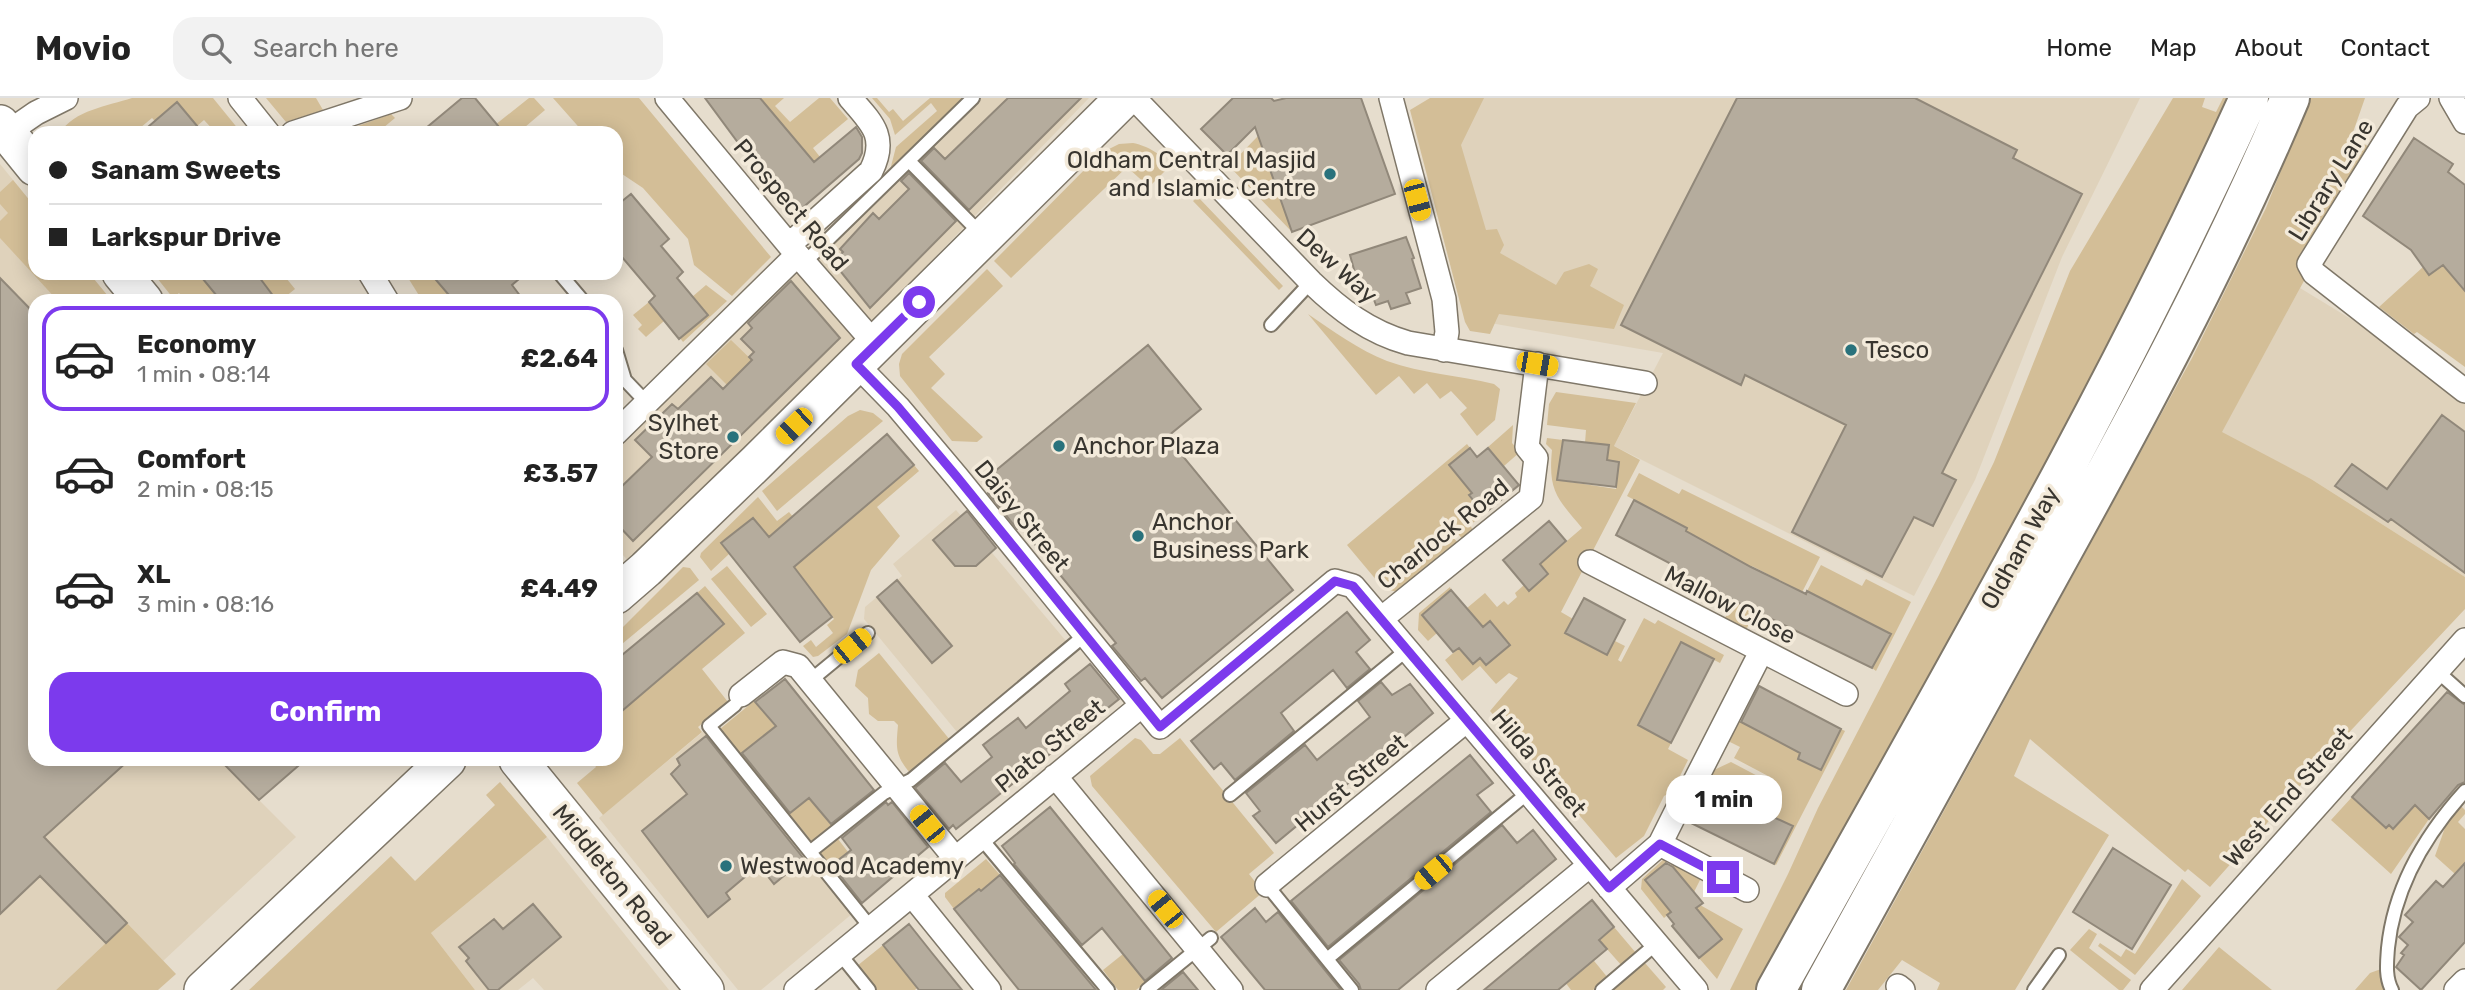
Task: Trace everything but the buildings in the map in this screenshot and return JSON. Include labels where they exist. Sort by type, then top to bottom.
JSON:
[{"type":"highway","name":"Oldham Way","points":[[1776,990],[2071,456],[2181,246],[2249,98]]},
{"type":"highway","name":"Oldham Way","points":[[1821,990],[2109,467],[2197,301],[2290,98]]},
{"type":"main road","points":[[623,589],[866,355],[1124,98]]},
{"type":"main road","points":[[2,129],[28,159]]},
{"type":"main road","points":[[127,280],[138,294]]},
{"type":"main road","points":[[203,990],[441,766]]},
{"type":"main road","name":"Middleton Road","points":[[523,766],[705,990]]},
{"type":"street","points":[[2,129],[66,98]]},
{"type":"street","points":[[240,98],[262,126]]},
{"type":"street","points":[[314,126],[400,98]]},
{"type":"street","name":"Prospect Road","points":[[667,98],[796,254],[866,355]]},
{"type":"street","points":[[623,426],[796,254],[871,171],[879,156],[879,142],[872,124],[850,98]]},
{"type":"street","name":"Dew Way","points":[[1134,98],[1331,302],[1364,326],[1387,337],[1444,350],[1645,383]]},
{"type":"street","points":[[1391,98],[1444,299],[1447,332],[1444,350]]},
{"type":"street","name":"Library Lane","points":[[2418,98],[2407,107],[2309,264],[2314,273],[2465,391]]},
{"type":"street","points":[[2451,98],[2465,122]]},
{"type":"street","name":"Daisy Street","points":[[866,355],[898,407],[1142,705]]},
{"type":"street","name":"Charlock Road","points":[[1381,619],[1531,498],[1535,458],[1527,447],[1537,364]]},
{"type":"street","name":"Mallow Close","points":[[1590,562],[1846,694]]},
{"type":"street","name":"Hilda Street","points":[[1335,581],[1353,586],[1696,990]]},
{"type":"street","name":"Plato Street","points":[[796,990],[1142,705],[1160,727],[1335,581]]},
{"type":"street","name":"West End Street","points":[[2151,990],[2465,640]]},
{"type":"street","points":[[1609,888],[1660,844],[1761,652]]},
{"type":"street","points":[[741,695],[783,662],[799,666],[955,858]]},
{"type":"street","name":"Hurst Street","points":[[1267,885],[1467,720]]},
{"type":"street","points":[[1055,776],[1204,943],[1231,990]]},
{"type":"street","points":[[1660,844],[1747,890]]},
{"type":"street","points":[[1438,990],[1590,865]]},
{"type":"street","points":[[912,895],[989,990]]},
{"type":"street","points":[[2456,990],[2465,981]]},
{"type":"lane","points":[[796,254],[909,161],[973,98]]},
{"type":"lane","points":[[909,161],[984,237]]},
{"type":"lane","points":[[565,280],[577,294]]},
{"type":"lane","points":[[1271,325],[1311,282]]},
{"type":"lane","points":[[623,373],[625,380],[647,403]]},
{"type":"lane","points":[[810,680],[868,633]]},
{"type":"lane","points":[[811,851],[884,793],[911,780],[1085,635]]},
{"type":"lane","points":[[1230,794],[1408,649]]},
{"type":"lane","points":[[2437,671],[2465,696]]},
{"type":"lane","points":[[741,695],[735,705],[709,726],[871,928]]},
{"type":"lane","points":[[2392,990],[2387,965],[2389,934],[2402,885],[2442,816],[2465,790]]},
{"type":"lane","points":[[1327,959],[1529,792]]},
{"type":"lane","points":[[980,837],[1108,990]]},
{"type":"lane","points":[[1267,885],[1352,990]]},
{"type":"lane","points":[[1147,990],[1204,943]]},
{"type":"lane","points":[[1602,990],[1656,944]]},
{"type":"lane","points":[[840,954],[869,990]]},
{"type":"lane","points":[[2034,990],[2059,955]]},
{"type":"shaded area","points":[[132,98],[213,98],[236,126],[210,126],[204,120],[197,126],[177,103],[155,121],[152,118],[142,126],[65,126],[83,114]]},
{"type":"shaded area","points":[[266,98],[316,98],[323,110],[286,122]]},
{"type":"shaded area","points":[[529,98],[534,98],[545,110],[526,126],[494,126]]},
{"type":"shaded area","points":[[553,98],[639,98],[771,257],[732,296],[694,265],[688,239],[643,188],[623,175],[623,126],[578,126]]},
{"type":"shaded area","points":[[760,98],[784,98],[775,106],[790,122],[819,98],[830,98],[848,119],[813,148],[820,157],[814,162]]},
{"type":"shaded area","points":[[872,98],[877,98],[889,112],[893,109],[903,121],[930,98],[967,98],[889,174],[896,147],[937,111],[931,103],[895,135],[890,119]]},
{"type":"shaded area","points":[[967,98],[1089,98],[844,351],[630,563],[623,555],[623,439],[789,279],[835,227]]},
{"type":"shaded area","points":[[1430,98],[1484,98],[1461,145],[1486,230],[1497,229],[1504,245],[1500,253],[1556,285],[1564,272],[1589,264],[1598,269],[1590,286],[1624,305],[1614,329],[1499,314],[1490,334],[1470,331],[1465,322],[1410,110]]},
{"type":"shaded area","points":[[1446,98],[2140,98],[2062,257],[1975,480],[1914,596],[1614,446],[1663,353],[1467,319]]},
{"type":"shaded area","points":[[2173,98],[2205,98],[2202,107],[2216,112],[2223,98],[2229,98],[2125,315],[2064,434],[1760,990],[1730,990],[1818,808],[1939,575],[1994,462],[2070,271]]},
{"type":"shaded area","points":[[2310,98],[2365,98],[2351,138],[2368,146],[2369,150],[2297,267],[2305,279],[2222,432],[2311,479],[2465,577],[2465,609],[2325,758],[2210,887],[2188,869],[2185,872],[2030,739],[2014,776],[2109,835],[2015,990],[1937,990],[1940,983],[1902,960],[1878,990],[1846,990],[2192,358],[2266,208]]},
{"type":"shaded area","points":[[391,114],[395,118],[385,126],[358,126]]},
{"type":"shaded area","points":[[1258,136],[1292,232],[1229,166]]},
{"type":"shaded area","points":[[1133,143],[1154,151],[1168,168],[1149,187],[1127,167],[1011,278],[994,261],[1101,153],[1119,144]]},
{"type":"shaded area","points":[[0,164],[28,198],[28,280],[95,280],[106,294],[28,294],[28,766],[298,766],[259,800],[296,837],[163,961],[127,923],[56,990],[0,990]]},
{"type":"shaded area","points":[[13,180],[28,198],[28,268],[0,238],[0,221],[8,213],[0,204],[0,192]]},
{"type":"shaded area","points":[[1198,197],[1283,286],[1279,290],[1193,201]]},
{"type":"shaded area","points":[[2461,251],[2465,291],[2465,367],[2417,332],[2414,334],[2379,307],[2423,267],[2430,275]]},
{"type":"shaded area","points":[[987,269],[1003,286],[929,357],[945,374],[931,388],[983,437],[977,442],[952,441],[900,376],[899,364],[902,354]]},
{"type":"shaded area","points":[[39,280],[95,280],[106,294],[52,294]]},
{"type":"shaded area","points":[[159,280],[207,280],[217,294],[179,293],[170,294]]},
{"type":"shaded area","points":[[256,280],[288,280],[295,289],[289,294],[259,294]]},
{"type":"shaded area","points":[[409,280],[436,280],[448,294],[418,294]]},
{"type":"shaded area","points":[[706,285],[727,301],[683,342],[680,338],[708,315],[692,297]]},
{"type":"shaded area","points":[[2300,288],[2364,327],[2465,402],[2465,577],[2311,479],[2221,433]]},
{"type":"shaded area","points":[[649,302],[664,321],[646,337],[638,329],[642,325],[633,315]]},
{"type":"shaded area","points":[[1308,314],[1356,346],[1387,361],[1414,369],[1494,384],[1500,389],[1495,420],[1477,436],[1460,414],[1467,408],[1451,391],[1440,399],[1427,383],[1414,394],[1399,376],[1376,395]]},
{"type":"shaded area","points":[[731,340],[760,368],[746,366],[740,372],[735,393],[706,364]]},
{"type":"shaded area","points":[[1556,392],[1636,403],[1614,446],[1640,460],[1561,612],[1573,619],[1565,633],[1607,655],[1615,641],[1625,646],[1618,660],[1621,662],[1644,618],[1655,624],[1658,620],[1724,655],[1720,663],[1681,643],[1638,725],[1671,743],[1668,749],[1688,760],[1672,792],[1664,796],[1644,836],[1616,858],[1490,711],[1518,678],[1509,673],[1496,684],[1480,666],[1462,681],[1445,660],[1459,648],[1473,664],[1480,658],[1487,665],[1510,645],[1490,621],[1483,627],[1467,608],[1485,593],[1497,607],[1504,601],[1508,605],[1524,585],[1529,590],[1548,575],[1540,564],[1582,528],[1556,493],[1551,475],[1552,450],[1546,444],[1547,438],[1563,440],[1558,480],[1616,489],[1619,462],[1607,460],[1609,445],[1585,443],[1586,430],[1547,425],[1549,404]]},
{"type":"shaded area","points":[[860,410],[873,413],[883,421],[777,511],[762,491],[848,416]]},
{"type":"shaded area","points":[[1513,425],[1512,443],[1520,452],[1504,466],[1488,447]]},
{"type":"shaded area","points":[[1467,444],[1470,448],[1449,466],[1472,493],[1469,496],[1484,514],[1470,525],[1474,532],[1464,541],[1443,516],[1439,521],[1458,543],[1397,592],[1383,588],[1347,545]]},
{"type":"shaded area","points":[[914,465],[919,471],[877,507],[900,536],[871,570],[847,634],[818,656],[813,657],[803,646],[811,640],[816,647],[833,633],[827,625],[834,619],[753,518],[722,543],[729,554],[711,571],[700,557],[758,497],[777,521],[789,512],[818,546]]},
{"type":"shaded area","points":[[1639,473],[1679,494],[1682,489],[1820,557],[1794,608],[1794,588],[1752,566],[1744,582],[1734,558],[1694,536],[1670,561],[1687,528],[1627,496]]},
{"type":"shaded area","points":[[956,510],[1066,641],[957,732],[864,619],[865,607],[902,576],[893,564]]},
{"type":"shaded area","points":[[1821,565],[1862,586],[1866,579],[1911,602],[1876,671],[1872,668],[1891,634],[1807,591]]},
{"type":"shaded area","points":[[727,566],[767,614],[751,627],[711,579]]},
{"type":"shaded area","points":[[683,567],[690,568],[699,580],[623,643],[623,627]]},
{"type":"shaded area","points":[[705,586],[745,633],[702,669],[728,702],[698,727],[702,732],[603,815],[577,783],[595,766],[623,766],[623,710],[724,625],[697,593]]},
{"type":"shaded area","points":[[1450,587],[1451,590],[1422,615],[1437,633],[1428,641],[1418,630],[1419,613]]},
{"type":"shaded area","points":[[1734,600],[1755,612],[1743,636],[1725,618]]},
{"type":"shaded area","points":[[879,653],[950,740],[910,773],[898,751],[898,725],[894,721],[878,721],[869,714],[868,698],[855,686],[858,670]]},
{"type":"shaded area","points":[[754,701],[775,726],[757,742],[824,786],[822,814],[830,824],[841,815],[842,810],[846,816],[813,843],[720,729]]},
{"type":"shaded area","points":[[1739,721],[1800,753],[1798,759],[1820,770],[1841,729],[1845,731],[1776,865],[1774,864],[1792,826],[1770,815],[1768,818],[1726,797],[1728,792],[1708,782],[1714,770],[1731,762],[1767,781],[1770,777],[1734,758],[1740,747],[1728,741]]},
{"type":"shaded area","name":"Westwood Academy","points":[[705,730],[853,913],[761,990],[738,990],[599,818]]},
{"type":"shaded area","points":[[1135,738],[1141,740],[1153,754],[1160,754],[1180,738],[1274,853],[1249,874],[1263,892],[1216,932],[1092,786],[1090,776]]},
{"type":"shaded area","points":[[500,782],[547,837],[431,933],[475,990],[249,990],[391,856],[415,881],[495,805],[486,795]]},
{"type":"shaded area","points":[[2404,795],[2429,819],[2391,874],[2331,820],[2352,797],[2394,829],[2410,810],[2399,800]]},
{"type":"shaded area","points":[[2460,805],[2465,810],[2458,822],[2465,829],[2465,863],[2461,867],[2465,871],[2464,882],[2435,856],[2448,819]]},
{"type":"shaded area","points":[[547,837],[669,990],[544,990],[533,978],[518,990],[475,990],[431,933]]},
{"type":"shaded area","points":[[838,839],[848,852],[839,859],[847,869],[839,875],[820,853]]},
{"type":"shaded area","points":[[1665,858],[1701,878],[1694,892],[1668,861],[1646,880],[1671,912],[1664,918],[1641,889],[1642,879]]},
{"type":"shaded area","points":[[986,859],[1000,875],[954,909],[945,893]]},
{"type":"shaded area","points":[[2182,879],[2201,896],[2135,975],[2098,946],[2100,943],[2121,957],[2126,949],[2135,954]]},
{"type":"shaded area","points":[[1700,905],[1743,929],[1717,979],[1699,958],[1722,939],[1696,908]]},
{"type":"shaded area","points":[[127,923],[176,974],[158,990],[56,990]]},
{"type":"shaded area","points":[[1614,927],[1636,953],[1622,966],[1599,940]]},
{"type":"shaded area","points":[[2089,929],[2097,934],[2089,948],[2131,980],[2123,990],[2119,990],[2070,950]]},
{"type":"shaded area","points":[[883,945],[917,988],[915,990],[877,990],[857,966]]},
{"type":"shaded area","points":[[2219,947],[2272,990],[2182,990]]},
{"type":"shaded area","points":[[1586,951],[1608,978],[1593,990],[1571,990],[1559,974]]},
{"type":"shaded area","points":[[1123,954],[1146,982],[1136,990],[1118,990],[1103,970]]},
{"type":"shaded area","points":[[1645,963],[1666,987],[1663,990],[1612,990]]},
{"type":"shaded area","points":[[2381,969],[2388,990],[2355,990],[2370,973]]},
{"type":"place","name":"Oldham Central Masjid and Islamic Centre","points":[[1330,174]]},
{"type":"place","name":"Tesco","points":[[1851,350]]},
{"type":"place","name":"Sylhet Store","points":[[733,437]]},
{"type":"place","name":"Anchor Plaza","points":[[1059,446]]},
{"type":"place","name":"Anchor Business Park","points":[[1138,536]]},
{"type":"place","name":"Westwood Academy","points":[[726,866]]},
{"type":"route","points":[[919,302],[856,364],[898,407],[957,477],[1160,727],[1335,581],[1353,586],[1609,888],[1660,844],[1723,877]]}]
